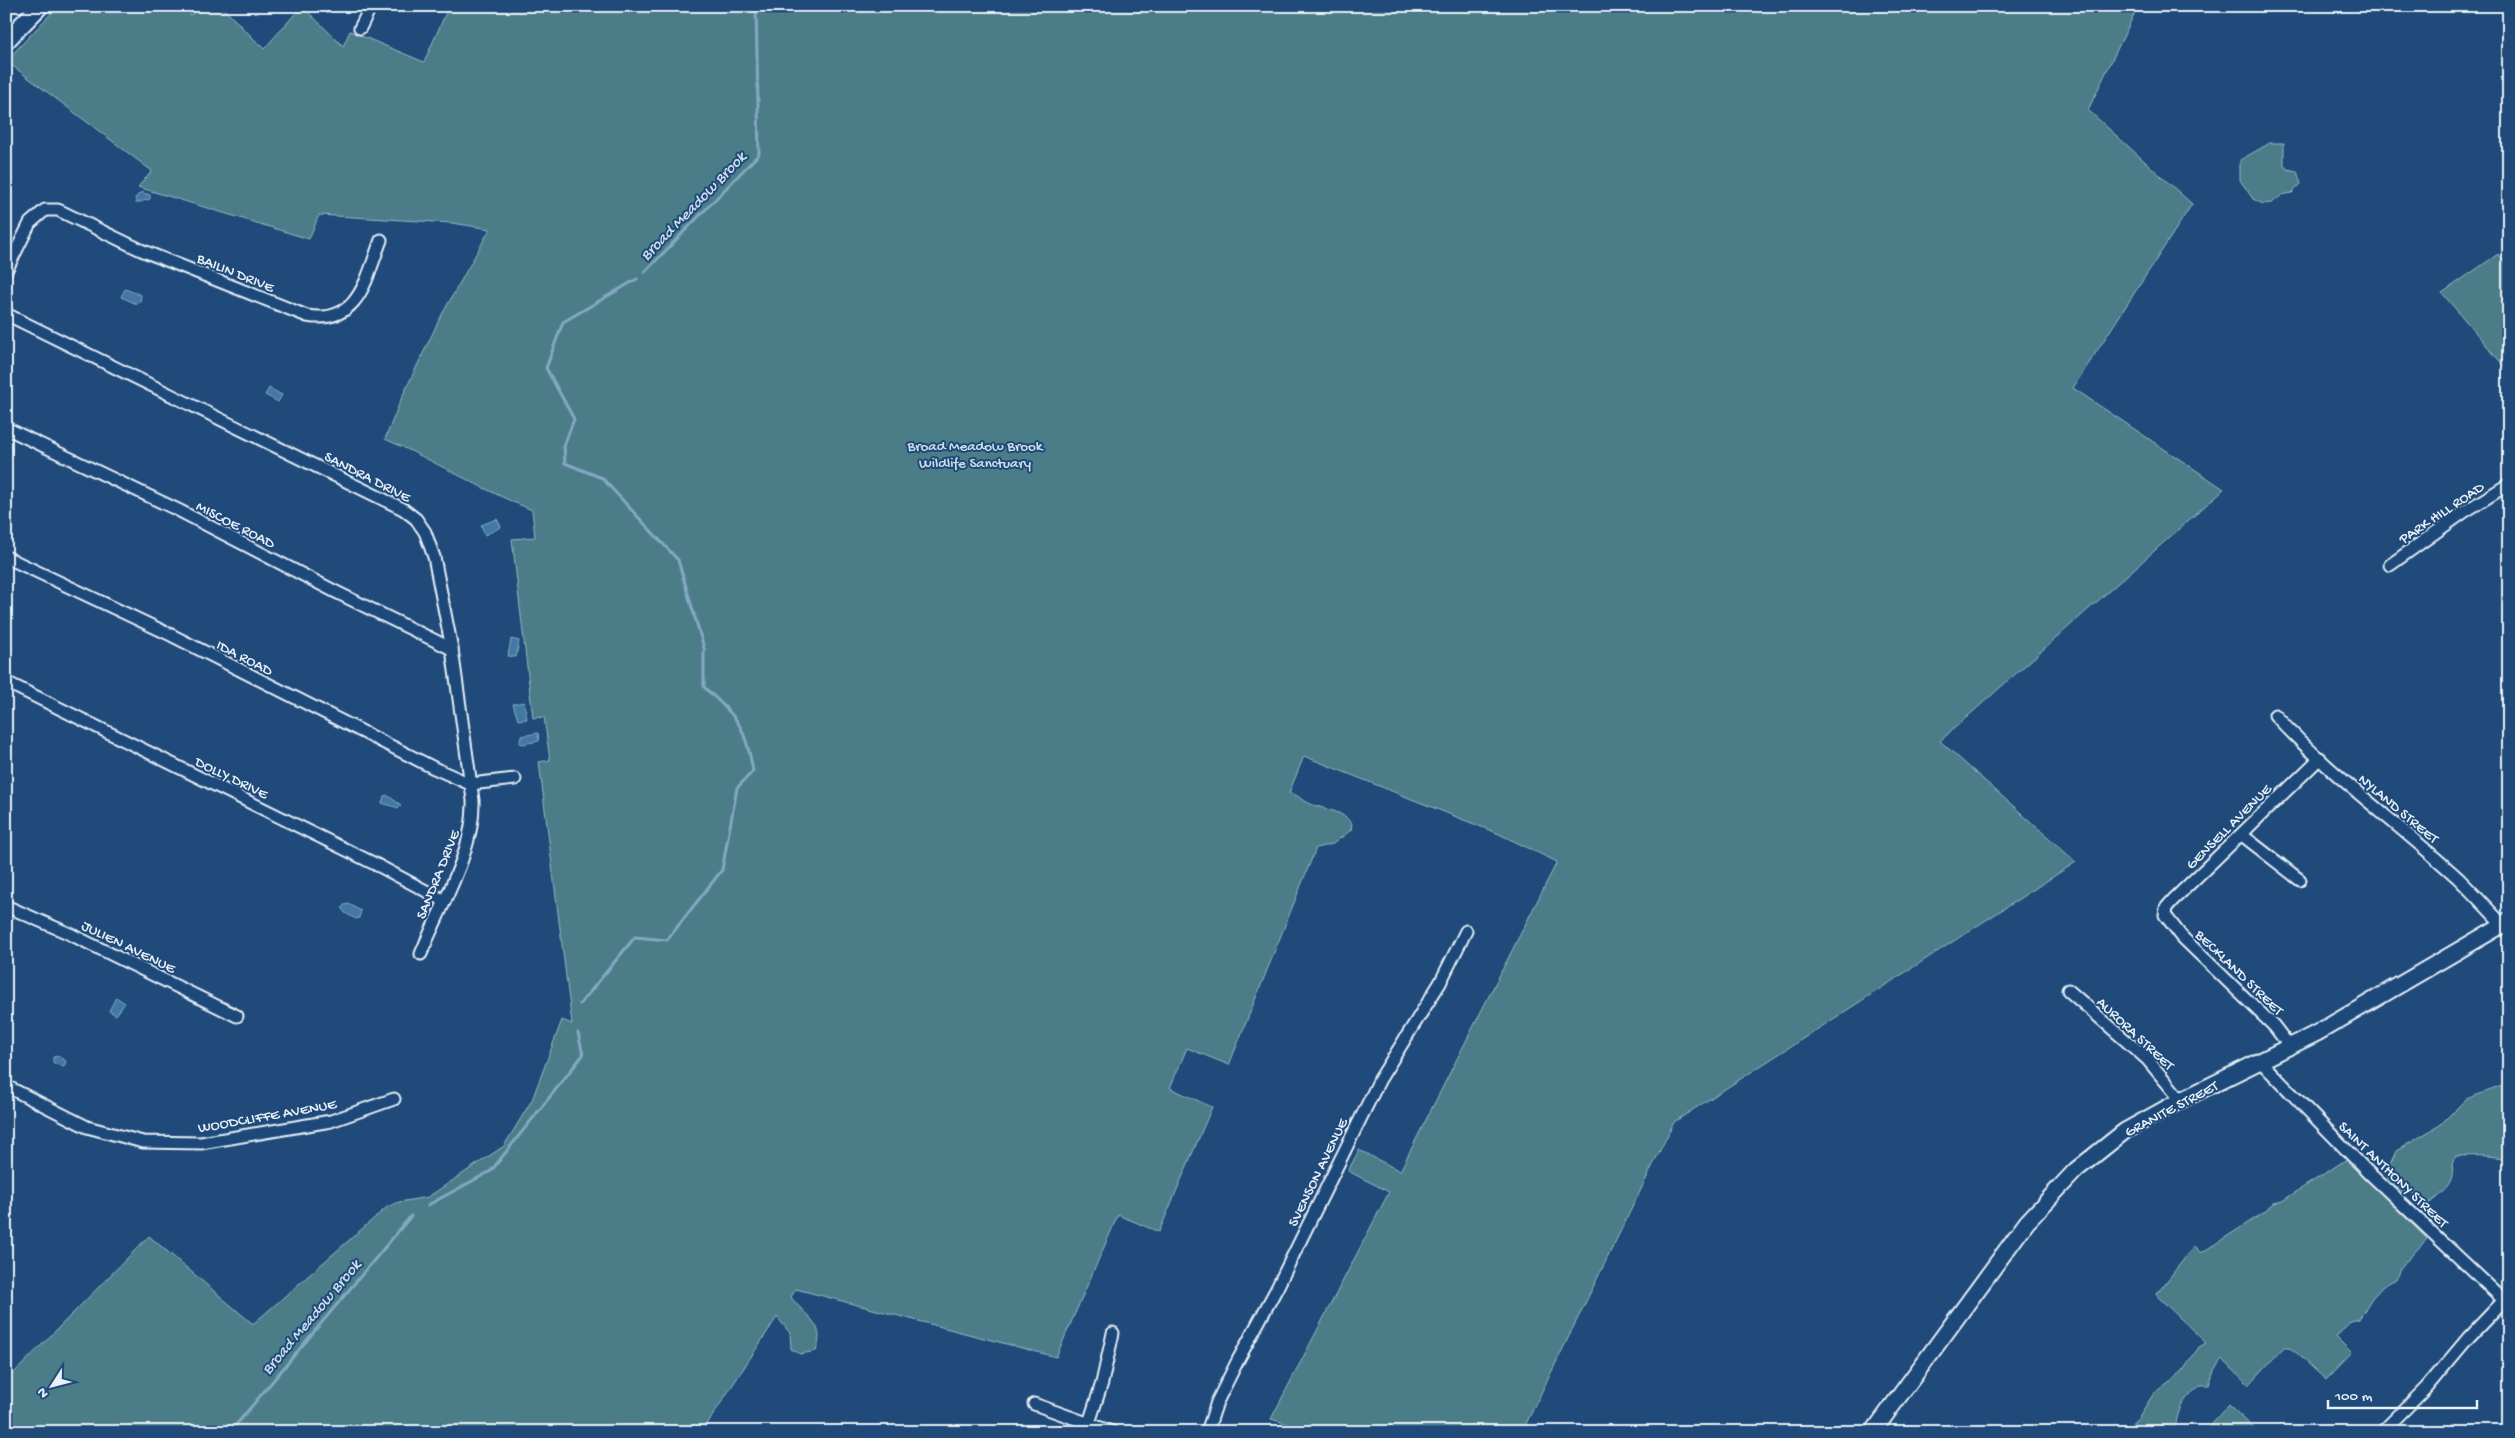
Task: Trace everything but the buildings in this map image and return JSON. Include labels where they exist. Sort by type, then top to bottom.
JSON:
[{"type":"main road","points":[[6,41],[40,6]]},
{"type":"street","points":[[360,28],[370,6]]},
{"type":"street","name":"BAILIN DRIVE","points":[[6,271],[30,223],[45,210],[63,212],[141,250],[307,316],[318,318],[341,313],[354,303],[381,240]]},
{"type":"street","name":"SANDRA DRIVE","points":[[6,314],[403,509],[416,519],[430,540],[452,649],[470,784],[473,821],[470,838],[420,954]]},
{"type":"street","name":"MISCOE ROAD","points":[[6,428],[178,510],[334,592],[452,649]]},
{"type":"street","name":"PARK HILL ROAD","points":[[2390,565],[2464,512],[2509,484]]},
{"type":"street","name":"IDA ROAD","points":[[6,557],[171,635],[434,768],[470,784]]},
{"type":"street","name":"DOLLY DRIVE","points":[[6,682],[379,866],[443,900]]},
{"type":"street","name":"NYLAND STREET","points":[[2275,715],[2296,737],[2368,803],[2458,879],[2506,923]]},
{"type":"street","name":"GENSELL AVENUE","points":[[2167,919],[2166,908],[2173,900],[2320,758]]},
{"type":"street","points":[[470,784],[515,779]]},
{"type":"street","points":[[2242,834],[2300,880]]},
{"type":"street","name":"JULIEN AVENUE","points":[[6,906],[70,934],[237,1016]]},
{"type":"street","name":"BECKLAND STREET","points":[[2167,919],[2182,937],[2274,1026],[2290,1048]]},
{"type":"street","name":"GRANITE STREET","points":[[1873,1432],[2027,1222],[2053,1192],[2095,1153],[2125,1131],[2181,1100],[2290,1048],[2506,923]]},
{"type":"street","name":"SVENSON AVENUE","points":[[1206,1432],[1217,1402],[1277,1288],[1380,1079],[1440,983],[1466,931]]},
{"type":"street","name":"AURORA STREET","points":[[2068,990],[2147,1059],[2181,1100]]},
{"type":"street","name":"SAINT ANTHONY STREET","points":[[2261,1062],[2368,1172],[2507,1300]]},
{"type":"street","name":"WOODCLIFFE AVENUE","points":[[6,1086],[87,1127],[143,1142],[211,1142],[331,1121],[394,1098]]},
{"type":"street","points":[[2382,1432],[2426,1388],[2468,1338],[2507,1300]]},
{"type":"street","points":[[1089,1423],[1102,1383],[1113,1333]]},
{"type":"street","points":[[1034,1404],[1112,1432]]},
{"type":"green space","name":"Broad Meadow Brook Wildlife Sanctuary","points":[[58,6],[183,6],[191,15],[200,6],[221,6],[264,49],[302,6],[343,46],[350,31],[424,62],[449,6],[2138,6],[2088,110],[2192,204],[2073,388],[2224,489],[1940,741],[2076,862],[1674,1122],[1522,1432],[1315,1432],[1271,1419],[1389,1192],[1348,1171],[1359,1150],[1400,1171],[1557,862],[1499,834],[1304,756],[1289,793],[1312,805],[1342,815],[1352,824],[1351,830],[1333,844],[1316,848],[1229,1065],[1187,1048],[1170,1088],[1212,1107],[1159,1232],[1118,1215],[1056,1357],[796,1289],[791,1297],[817,1327],[819,1341],[816,1351],[800,1354],[791,1349],[790,1333],[777,1317],[702,1432],[6,1432],[6,1381],[149,1236],[253,1324],[387,1207],[399,1202],[428,1197],[504,1146],[532,1100],[562,1020],[572,1024],[539,762],[550,760],[544,717],[533,718],[512,539],[535,537],[532,510],[495,494],[385,439],[402,397],[440,318],[490,229],[452,223],[319,215],[309,239],[138,187],[152,171],[6,61]]},
{"type":"green space","points":[[2270,143],[2284,143],[2284,165],[2287,169],[2297,171],[2301,184],[2292,193],[2282,195],[2272,203],[2263,204],[2253,199],[2240,180],[2240,160]]},
{"type":"green space","points":[[2498,254],[2509,266],[2509,372],[2442,293]]},
{"type":"green space","points":[[2509,1085],[2509,1160],[2489,1156],[2456,1156],[2449,1185],[2430,1203],[2421,1203],[2413,1193],[2402,1192],[2388,1179],[2387,1171],[2396,1151],[2440,1125],[2466,1099]]},
{"type":"green space","points":[[2347,1159],[2427,1239],[2400,1268],[2396,1279],[2383,1286],[2372,1298],[2359,1319],[2351,1321],[2336,1337],[2352,1353],[2326,1380],[2290,1347],[2284,1347],[2249,1385],[2222,1359],[2214,1370],[2209,1385],[2201,1385],[2185,1400],[2177,1417],[2175,1432],[2122,1432],[2138,1418],[2154,1393],[2182,1372],[2199,1347],[2206,1343],[2156,1295],[2194,1246],[2201,1253],[2265,1212],[2273,1203],[2282,1201]]},
{"type":"green space","points":[[2229,1405],[2258,1432],[2205,1432]]},
{"type":"water","points":[[141,192],[150,195],[150,199],[136,203],[135,198]]},
{"type":"water","points":[[125,289],[141,295],[140,302],[137,304],[121,297]]},
{"type":"water","points":[[269,388],[282,395],[278,402],[265,395]]},
{"type":"water","points":[[497,519],[501,527],[485,535],[481,525]]},
{"type":"water","points":[[511,639],[519,641],[516,657],[508,656]]},
{"type":"water","points":[[524,702],[527,719],[518,720],[513,704]]},
{"type":"water","points":[[538,733],[539,741],[520,743],[521,736]]},
{"type":"water","points":[[387,795],[401,805],[398,808],[382,803],[384,796]]},
{"type":"water","points":[[349,904],[361,911],[359,918],[356,919],[345,913],[342,909],[344,905]]},
{"type":"water","points":[[116,997],[125,1003],[116,1015],[109,1011]]},
{"type":"water","points":[[58,1056],[66,1061],[64,1067],[53,1063],[53,1057]]},
{"type":"waterway","name":"Broad Meadow Brook","points":[[645,272],[759,154],[756,6]]},
{"type":"waterway","name":"Broad Meadow Brook","points":[[580,1004],[635,937],[667,940],[722,870],[737,788],[753,771],[747,743],[738,723],[725,707],[704,687],[704,648],[678,560],[602,478],[565,463],[564,446],[574,419],[546,368],[563,322],[637,279]]},
{"type":"waterway","name":"Broad Meadow Brook","points":[[428,1205],[491,1171],[583,1055],[578,1033]]},
{"type":"waterway","name":"Broad Meadow Brook","points":[[230,1432],[411,1216]]}]
